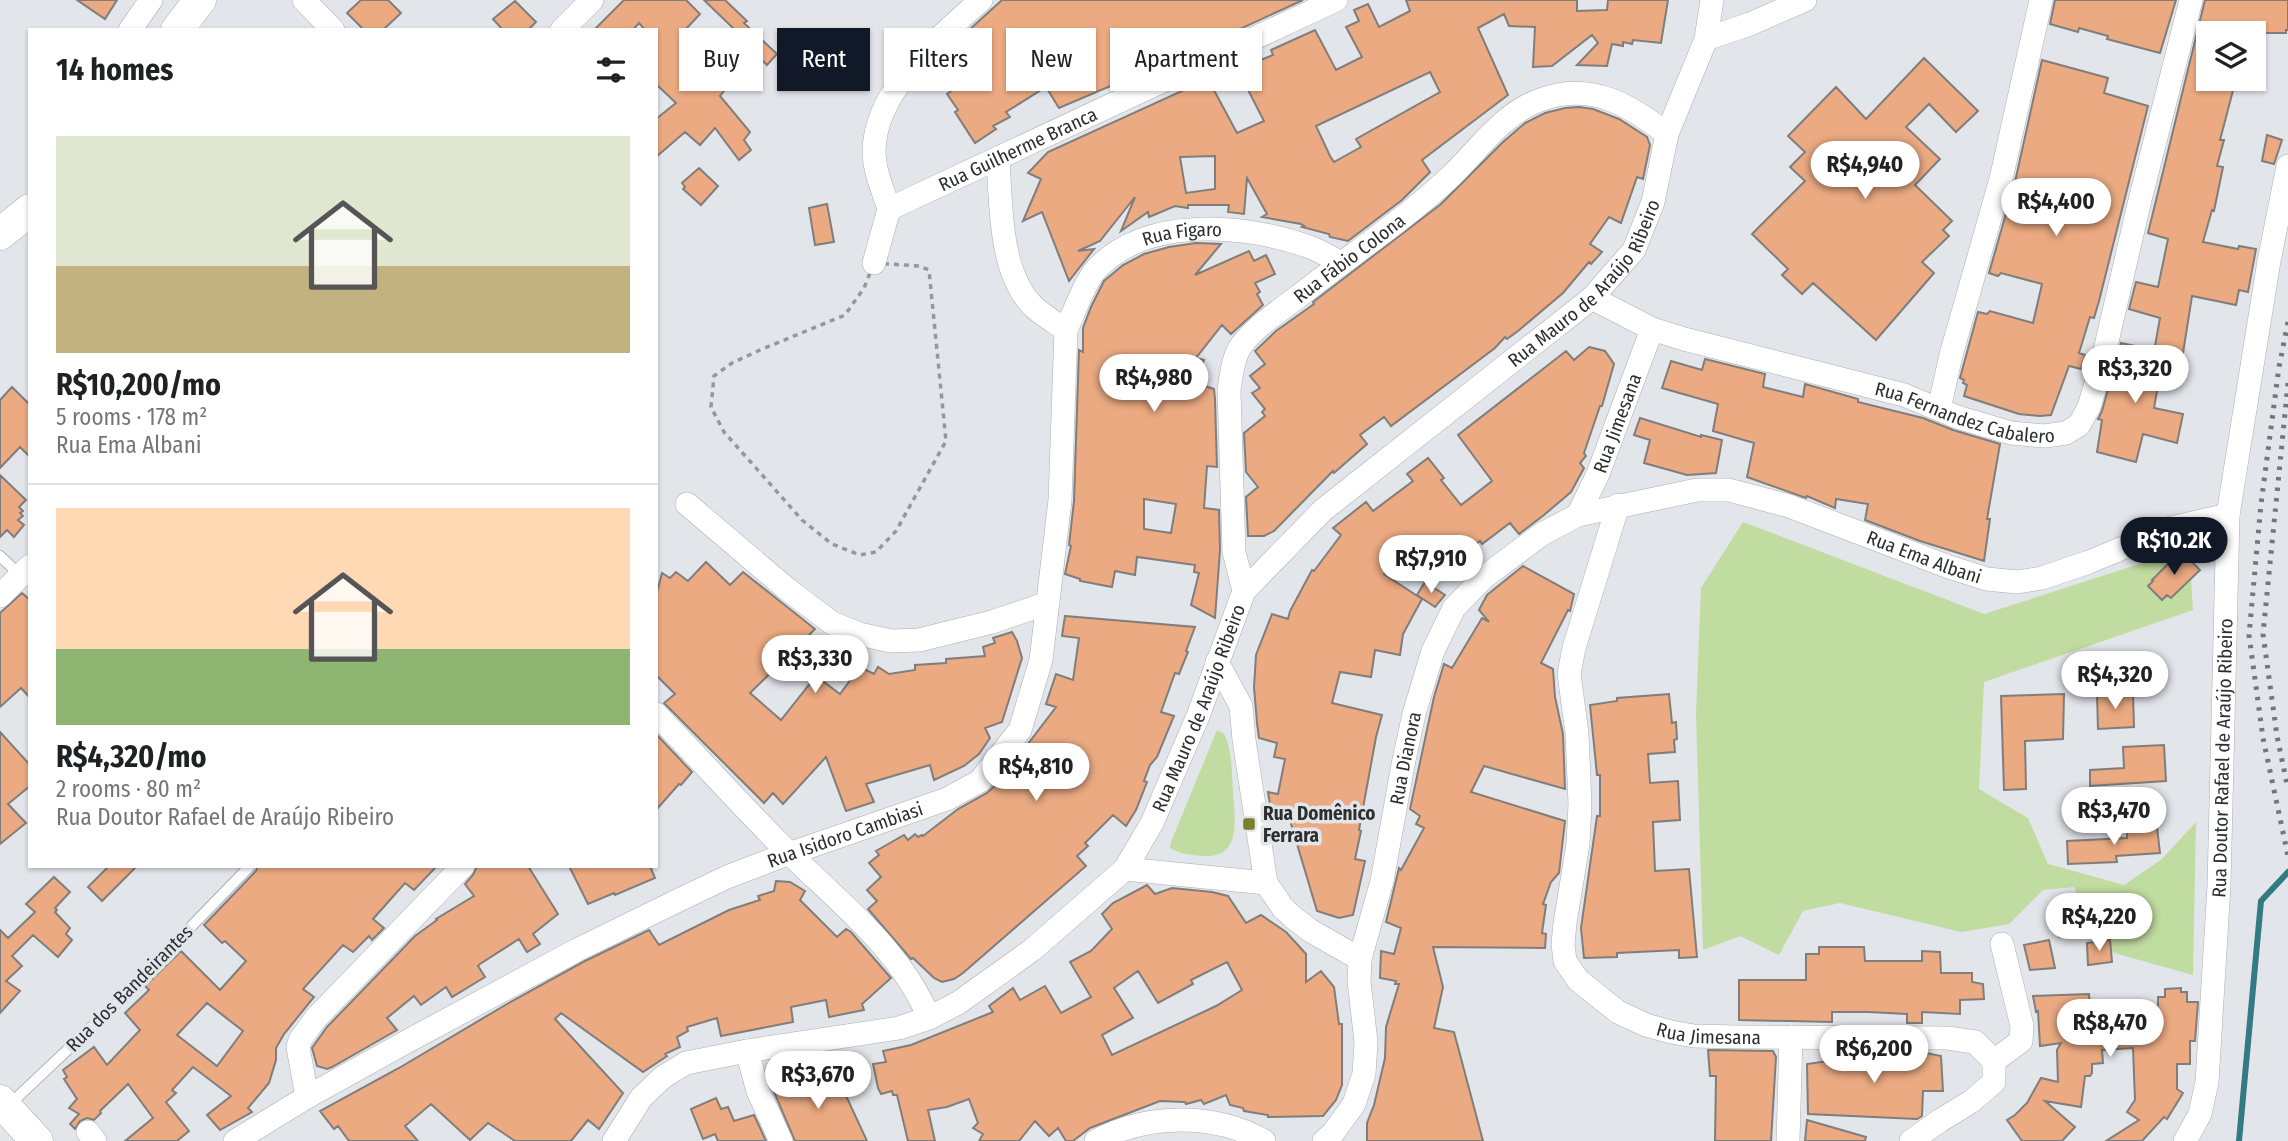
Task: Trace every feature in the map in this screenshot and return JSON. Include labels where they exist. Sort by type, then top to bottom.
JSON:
[{"type":"main road","points":[[179,28],[200,0]]},
{"type":"main road","points":[[0,234],[28,212]]},
{"type":"main road","points":[[3,1104],[37,1141]]},
{"type":"street","points":[[131,28],[151,0]]},
{"type":"street","points":[[304,0],[331,28]]},
{"type":"street","points":[[564,28],[592,0]]},
{"type":"street","points":[[874,263],[889,209],[876,169],[874,150],[878,123],[888,102],[912,66],[981,0]]},
{"type":"street","name":"Rua Guilherme Branca","points":[[889,209],[1336,0]]},
{"type":"street","name":"Rua Mauro de Araújo Ribeiro","points":[[614,1141],[641,1098],[663,1077],[685,1063],[900,1028],[929,1018],[970,995],[1032,950],[1125,869],[1152,823],[1198,716],[1244,591],[1324,510],[1592,298],[1634,250],[1653,202],[1667,134],[1706,39],[1712,0]]},
{"type":"street","points":[[1706,39],[1750,24],[1805,0]]},
{"type":"street","points":[[1939,409],[1951,355],[2001,179],[2041,0]]},
{"type":"street","name":"Rua Fernandez Cabalero","points":[[1592,298],[1652,329],[1904,395],[1957,417],[2011,433],[2044,436],[2066,433],[2079,425],[2089,407],[2102,363],[2191,0]]},
{"type":"street","name":"Rua Fábio Colona","points":[[1244,591],[1234,552],[1229,390],[1240,348],[1264,323],[1420,203],[1499,126],[1523,108],[1546,98],[1577,93],[1606,97],[1638,112],[1667,134]]},
{"type":"street","points":[[998,159],[1009,261],[1017,284],[1034,307],[1066,330]]},
{"type":"street","name":"Rua Doutor Rafael de Araújo Ribeiro","points":[[2185,1141],[2200,1114],[2207,1082],[2219,886],[2228,514],[2269,261],[2288,166]]},
{"type":"street","name":"Rua Figaro","points":[[1066,330],[1093,273],[1115,254],[1143,238],[1190,229],[1250,232],[1308,246],[1341,263]]},
{"type":"street","name":"Rua Jimesana","points":[[1578,514],[1598,474],[1652,329]]},
{"type":"street","name":"Rua Isidoro Cambiasi","points":[[235,1141],[307,1097],[588,944],[727,877],[947,799],[981,781],[1020,730],[1041,660],[1060,500],[1066,330]]},
{"type":"street","name":"Rua Ema Albani","points":[[1578,514],[1697,490],[1729,490],[1789,506],[1911,554],[1987,579],[2017,582],[2042,578],[2089,562],[2171,528],[2228,514]]},
{"type":"street","points":[[687,504],[776,580],[832,623],[859,634],[891,641],[919,640],[992,622],[1048,603]]},
{"type":"street","name":"Rua Jimesana","points":[[1618,505],[1574,648],[1569,674],[1577,733],[1580,804],[1578,844],[1565,923],[1565,961],[1578,980],[1618,1012],[1646,1025],[1671,1032],[1694,1036],[1947,1038],[1975,1042],[1994,1061]]},
{"type":"street","name":"Rua Dianora","points":[[1324,1141],[1354,1104],[1363,1074],[1366,1042],[1359,981],[1360,959],[1382,881],[1414,714],[1433,651],[1454,608],[1483,578],[1542,534],[1578,514]]},
{"type":"street","points":[[0,596],[25,570]]},
{"type":"street","points":[[1217,662],[1241,706],[1265,883],[1283,908],[1295,919],[1360,959]]},
{"type":"street","points":[[658,716],[903,968],[929,1018]]},
{"type":"street","points":[[307,1097],[298,1053],[300,1040],[316,1018],[461,868]]},
{"type":"street","points":[[1125,869],[1265,883]]},
{"type":"street","points":[[1911,1141],[1972,1101],[1994,1082],[1994,1061],[2021,1041],[2022,1026],[2002,944]]},
{"type":"street","points":[[1788,1141],[1791,1037]]},
{"type":"street","points":[[747,1051],[758,1091],[781,1141]]},
{"type":"street","points":[[1096,1141],[1110,1133],[1151,1122],[1178,1121],[1214,1123],[1264,1141]]},
{"type":"lane","points":[[0,555],[25,570]]},
{"type":"lane","name":"Rua dos Bandeirantes","points":[[3,1104],[115,1005],[248,868]]},
{"type":"path","points":[[874,263],[919,266],[929,270],[946,441],[896,531],[876,552],[860,555],[832,544],[802,520],[724,432],[711,407],[714,376],[732,363],[845,315],[864,288],[874,263]]},
{"type":"green space","points":[[1743,522],[1984,614],[2189,548],[2193,610],[1984,682],[1979,789],[2028,818],[2048,864],[2124,885],[2162,859],[2196,822],[2193,975],[2100,949],[2074,887],[2043,890],[2009,924],[1961,932],[1840,903],[1803,911],[1779,955],[1740,936],[1703,950],[1696,713],[1701,588]]},
{"type":"green space","points":[[1217,730],[1224,734],[1230,754],[1234,834],[1225,851],[1215,855],[1182,853],[1170,848],[1171,842]]},
{"type":"building","points":[[77,0],[117,0],[105,19]]},
{"type":"building","points":[[361,0],[388,0],[401,13],[385,28],[362,28],[347,13]]},
{"type":"building","points":[[624,0],[686,0],[700,14],[687,28],[679,28],[679,91],[724,91],[720,96],[750,132],[744,140],[751,150],[739,160],[715,128],[700,145],[685,132],[658,155],[658,117],[676,103],[658,86],[658,28],[643,28],[639,23],[635,28],[596,28]]},
{"type":"building","points":[[704,0],[725,0],[747,21],[744,23],[749,28],[733,28]]},
{"type":"building","points":[[1002,0],[1303,0],[1242,28],[1110,28],[1110,86],[1059,108],[1048,91],[1096,91],[1096,28],[1006,28],[1006,91],[1040,91],[1006,112],[1010,117],[993,126],[996,129],[975,143],[947,94],[951,91],[992,91],[992,28],[971,28]]},
{"type":"building","points":[[1406,0],[1577,0],[1577,11],[1607,10],[1608,0],[1668,0],[1661,43],[1633,40],[1632,44],[1623,42],[1623,46],[1612,44],[1607,66],[1577,65],[1598,43],[1592,35],[1552,66],[1533,67],[1535,27],[1509,26],[1504,14],[1478,28],[1508,95],[1422,160],[1430,172],[1402,200],[1348,241],[1302,227],[1304,226],[1301,224],[1262,217],[1267,214],[1247,178],[1244,214],[1228,212],[1229,205],[1188,205],[1188,208],[1175,206],[1149,217],[1148,212],[1121,231],[1135,197],[1100,241],[1078,251],[1094,249],[1069,281],[1042,212],[1023,221],[1041,179],[1028,173],[1048,152],[1182,91],[1214,91],[1237,133],[1264,121],[1249,91],[1262,91],[1262,60],[1273,55],[1271,50],[1315,30],[1336,70],[1362,57],[1346,27],[1359,21],[1354,10],[1368,4],[1379,27],[1410,11]],"holes":[[[1430,72],[1440,92],[1356,139],[1361,147],[1334,162],[1316,126]],[[1215,156],[1215,189],[1186,193],[1180,157]]]},
{"type":"building","points":[[2055,0],[2176,0],[2160,53],[2107,39],[2108,36],[2079,28],[2078,32],[2050,24]]},
{"type":"building","points":[[2205,0],[2288,0],[2286,33],[2266,33],[2266,21],[2200,21]]},
{"type":"building","points":[[515,1],[536,22],[530,28],[501,28],[493,19]]},
{"type":"building","points":[[2196,37],[2196,91],[2233,91],[2220,140],[2224,140],[2217,166],[2223,167],[2214,211],[2212,210],[2203,242],[2238,249],[2239,246],[2256,249],[2248,292],[2239,290],[2236,305],[2192,296],[2183,353],[2155,346],[2160,318],[2129,309],[2136,282],[2158,287],[2168,239],[2148,233]]},
{"type":"building","points":[[763,41],[777,54],[767,65],[763,61]]},
{"type":"building","points":[[1924,58],[1978,111],[1956,132],[1929,104],[1906,127],[1940,159],[1915,185],[1952,221],[1943,230],[1949,236],[1922,262],[1934,273],[1876,340],[1813,283],[1802,294],[1782,275],[1788,269],[1752,234],[1805,181],[1790,167],[1805,152],[1788,136],[1836,87],[1866,119]]},
{"type":"building","points":[[2042,60],[2108,78],[2104,93],[2148,106],[2099,301],[2094,318],[2090,317],[2079,353],[2085,355],[2081,369],[2069,366],[2051,415],[2040,416],[2019,414],[1964,396],[1967,385],[1960,378],[1978,312],[1987,314],[1990,311],[2033,323],[2042,284],[2001,273],[1998,276],[1989,273],[2015,182]]},
{"type":"building","points":[[1579,107],[1593,109],[1619,119],[1647,137],[1650,145],[1643,179],[1637,177],[1621,223],[1609,217],[1590,244],[1602,252],[1591,264],[1589,262],[1563,293],[1518,331],[1507,339],[1505,337],[1495,348],[1391,426],[1384,417],[1360,435],[1367,444],[1334,473],[1333,471],[1274,531],[1264,536],[1248,536],[1246,497],[1258,487],[1246,472],[1244,433],[1265,416],[1262,412],[1265,409],[1252,393],[1260,388],[1250,376],[1265,364],[1255,351],[1276,331],[1441,204],[1525,123],[1545,113]]},
{"type":"building","points":[[2267,135],[2282,140],[2274,164],[2262,161]]},
{"type":"building","points":[[699,168],[718,186],[701,205],[683,189],[685,187],[682,183]]},
{"type":"building","points":[[827,204],[834,242],[815,245],[809,208]]},
{"type":"building","points":[[1196,243],[1221,244],[1195,275],[1249,251],[1254,261],[1266,255],[1275,274],[1255,283],[1263,305],[1231,334],[1222,325],[1196,358],[1204,360],[1196,383],[1214,389],[1215,399],[1217,467],[1207,466],[1204,508],[1219,510],[1220,550],[1215,618],[1191,605],[1199,573],[1194,572],[1195,565],[1137,557],[1135,575],[1115,571],[1112,587],[1080,581],[1065,574],[1071,546],[1079,350],[1083,352],[1083,328],[1104,281],[1123,265],[1144,254]],"holes":[[[1144,499],[1176,504],[1171,533],[1144,529]]]},
{"type":"building","points":[[2121,343],[2164,352],[2154,408],[2183,414],[2177,443],[2143,434],[2136,462],[2097,452],[2102,420],[2098,419]]},
{"type":"building","points":[[1589,347],[1605,351],[1614,364],[1584,453],[1586,456],[1580,463],[1584,468],[1571,492],[1519,534],[1510,523],[1482,544],[1480,541],[1445,568],[1422,540],[1406,550],[1384,574],[1422,599],[1403,634],[1400,655],[1375,650],[1371,677],[1340,672],[1332,703],[1382,715],[1359,830],[1361,831],[1355,859],[1365,861],[1353,915],[1339,918],[1317,911],[1291,824],[1293,815],[1271,811],[1268,792],[1278,794],[1285,759],[1274,757],[1277,743],[1259,738],[1254,687],[1256,655],[1272,614],[1288,619],[1312,570],[1314,571],[1341,535],[1333,528],[1366,502],[1373,511],[1413,481],[1407,474],[1428,458],[1461,505],[1492,481],[1458,435],[1566,351],[1574,360]]},
{"type":"building","points":[[1705,359],[1765,374],[1763,387],[1803,397],[1805,384],[1858,399],[1858,402],[1923,418],[2000,444],[1987,519],[1990,519],[1984,561],[1865,520],[1868,504],[1836,499],[1835,508],[1747,477],[1754,443],[1713,431],[1718,404],[1662,388],[1671,361],[1702,370]]},
{"type":"building","points":[[12,387],[28,403],[28,455],[20,447],[0,468],[0,400]]},
{"type":"building","points":[[1640,418],[1701,437],[1722,440],[1716,473],[1687,475],[1644,463],[1650,440],[1634,435]]},
{"type":"building","points":[[0,475],[26,500],[19,507],[23,516],[18,520],[24,525],[14,537],[7,530],[0,537]]},
{"type":"building","points":[[2181,551],[2200,570],[2171,598],[2167,595],[2162,600],[2148,586]]},
{"type":"building","points":[[706,562],[730,585],[743,572],[815,629],[807,637],[828,654],[809,678],[786,658],[750,693],[781,720],[816,676],[840,694],[860,667],[874,674],[878,667],[889,674],[915,670],[915,665],[946,663],[946,659],[985,656],[983,647],[995,643],[993,638],[1012,632],[1022,658],[1002,722],[985,728],[990,738],[979,754],[964,766],[934,780],[930,765],[866,784],[874,802],[846,811],[826,757],[783,804],[773,793],[764,803],[664,703],[675,694],[658,677],[658,588],[662,573],[670,578],[676,572],[688,581]]},
{"type":"building","points":[[1523,566],[1574,594],[1570,611],[1568,610],[1541,663],[1553,669],[1555,697],[1563,734],[1565,789],[1484,766],[1471,792],[1565,821],[1559,873],[1551,882],[1543,904],[1546,905],[1542,933],[1546,934],[1545,948],[1433,947],[1443,987],[1434,1028],[1454,1032],[1483,1141],[1367,1141],[1367,1123],[1385,1058],[1386,1027],[1399,984],[1380,978],[1381,951],[1394,954],[1401,928],[1386,922],[1399,868],[1401,870],[1424,828],[1416,824],[1420,816],[1410,809],[1434,697],[1444,664],[1452,668],[1482,618],[1489,622],[1479,610],[1487,595]]},
{"type":"building","points":[[1425,582],[1445,595],[1435,607],[1417,595]]},
{"type":"building","points":[[22,593],[28,598],[28,696],[21,688],[0,707],[0,613]]},
{"type":"building","points":[[1065,616],[1195,627],[1186,651],[1188,652],[1179,674],[1175,673],[1161,712],[1174,716],[1157,757],[1150,765],[1144,781],[1147,782],[1136,810],[1126,826],[1113,815],[1085,843],[1088,846],[1077,856],[1086,866],[963,973],[942,982],[911,959],[868,909],[877,901],[867,890],[881,877],[869,863],[879,855],[876,851],[904,835],[908,840],[915,834],[918,837],[923,836],[999,782],[1056,707],[1046,704],[1056,674],[1073,680],[1079,638],[1062,636]]},
{"type":"building","points":[[1669,694],[1672,723],[1676,722],[1675,752],[1648,754],[1650,783],[1678,781],[1680,820],[1653,822],[1655,871],[1689,869],[1697,957],[1679,958],[1679,950],[1617,953],[1617,957],[1584,958],[1581,928],[1597,816],[1600,816],[1600,775],[1597,775],[1590,705],[1617,701],[1617,698]]},
{"type":"building","points":[[2064,694],[2063,739],[2025,741],[2026,789],[2004,790],[2001,696]]},
{"type":"building","points":[[2133,694],[2134,727],[2098,729],[2097,695]]},
{"type":"building","points":[[0,732],[28,763],[28,788],[8,804],[26,823],[0,844]]},
{"type":"building","points":[[658,736],[692,772],[658,808]]},
{"type":"building","points":[[2164,745],[2166,781],[2090,786],[2090,770],[2124,768],[2123,747]]},
{"type":"building","points":[[2157,827],[2160,853],[2116,856],[2117,862],[2068,864],[2067,841],[2127,838],[2127,828]]},
{"type":"building","points":[[107,868],[135,868],[102,901],[88,887]]},
{"type":"building","points":[[257,868],[435,868],[414,890],[405,883],[373,919],[384,928],[372,940],[369,936],[353,952],[343,945],[303,989],[314,997],[276,1048],[276,1060],[269,1083],[248,1108],[252,1112],[220,1130],[207,1115],[231,1096],[193,1067],[172,1090],[176,1093],[166,1102],[189,1131],[177,1141],[125,1141],[153,1118],[128,1084],[94,1120],[87,1118],[80,1121],[75,1129],[70,1124],[79,1114],[69,1108],[77,1099],[64,1079],[67,1077],[63,1070],[94,1047],[107,1065],[140,1030],[125,1013],[149,990],[145,986],[181,951],[220,990],[246,961],[204,925]],"holes":[[[207,1003],[243,1031],[217,1066],[177,1035]]]},
{"type":"building","points":[[476,868],[529,868],[558,914],[533,934],[540,944],[527,952],[519,939],[480,964],[478,966],[485,977],[452,997],[446,987],[421,1005],[414,996],[387,1018],[397,1030],[332,1067],[327,1069],[317,1066],[312,1048],[327,1027],[415,936],[436,919],[474,896],[465,884]]},
{"type":"building","points":[[570,868],[651,868],[655,878],[588,904]]},
{"type":"building","points":[[54,877],[70,892],[55,908],[55,912],[70,928],[66,934],[72,940],[58,957],[33,935],[12,956],[22,966],[6,981],[20,991],[0,1013],[0,930],[8,938],[35,912],[26,904]]},
{"type":"building","points":[[776,881],[790,882],[805,891],[800,900],[837,937],[846,929],[851,932],[891,978],[862,1004],[864,1010],[829,1017],[826,1000],[791,1007],[793,1022],[721,1036],[717,1018],[687,1027],[688,1031],[677,1037],[680,1047],[665,1054],[667,1056],[643,1072],[561,1013],[555,1019],[623,1093],[599,1129],[588,1120],[571,1141],[515,1141],[488,1123],[470,1140],[431,1104],[405,1126],[418,1141],[349,1141],[338,1126],[334,1129],[320,1111],[583,962],[649,930],[659,945],[729,910],[760,900],[758,896],[774,891]]},
{"type":"building","points":[[1147,885],[1155,894],[1172,888],[1212,892],[1228,896],[1246,923],[1261,915],[1286,932],[1306,954],[1306,982],[1321,971],[1334,987],[1339,1024],[1342,1024],[1342,1085],[1336,1100],[1323,1116],[1268,1117],[1230,1105],[1226,1095],[1204,1104],[1201,1100],[1186,1104],[1160,1101],[1090,1128],[1073,1141],[1066,1141],[1058,1128],[1049,1136],[1035,1121],[1019,1141],[979,1141],[983,1134],[973,1128],[978,1123],[969,1099],[928,1110],[935,1141],[908,1141],[897,1095],[893,1095],[892,1091],[881,1094],[878,1088],[873,1064],[886,1062],[883,1051],[911,1045],[993,1012],[989,1006],[1013,988],[1020,1000],[1045,986],[1061,1013],[1091,997],[1070,962],[1091,951],[1112,929],[1102,914],[1113,903]],"holes":[[[1227,962],[1242,990],[1216,1006],[1112,1055],[1102,1035],[1133,1018],[1114,988],[1138,971],[1158,1003],[1193,984],[1191,980]]]},
{"type":"building","points":[[2072,903],[2075,935],[2059,937],[2056,904]]},
{"type":"building","points":[[2049,940],[2055,968],[2030,970],[2024,945]]},
{"type":"building","points":[[2110,940],[2112,962],[2088,965],[2087,943]]},
{"type":"building","points":[[1819,947],[1864,947],[1865,961],[1922,961],[1922,951],[1940,952],[1941,973],[1972,973],[1972,982],[1983,984],[1984,999],[1960,1000],[1960,1014],[1922,1012],[1922,1023],[1907,1023],[1907,1014],[1868,1012],[1832,1012],[1832,1022],[1739,1020],[1739,980],[1806,980],[1806,954],[1819,954]]},
{"type":"building","points":[[2181,988],[2181,992],[2187,992],[2187,1002],[2198,1002],[2195,1041],[2190,1041],[2190,1064],[2177,1064],[2177,1089],[2183,1093],[2167,1119],[2164,1117],[2142,1141],[2106,1141],[2139,1120],[2127,1112],[2135,1100],[2133,1048],[2102,1050],[2103,1063],[2092,1064],[2092,1073],[2085,1076],[2081,1107],[2045,1101],[2075,1127],[2062,1141],[2022,1141],[2007,1120],[2027,1103],[2041,1078],[2058,1082],[2057,1050],[2061,1043],[2040,1046],[2038,1011],[2036,1012],[2033,996],[2089,994],[2090,1007],[2158,1006],[2158,997],[2165,997],[2165,989]]},
{"type":"building","points":[[1708,1050],[1773,1051],[1776,1057],[1771,1141],[1715,1141],[1716,1076],[1710,1076]]},
{"type":"building","points":[[1863,1052],[1926,1053],[1941,1056],[1943,1091],[1923,1091],[1922,1116],[1917,1119],[1808,1114],[1807,1064],[1863,1060]]},
{"type":"building","points":[[835,1072],[867,1141],[795,1141],[771,1085],[787,1076],[795,1087],[798,1085],[800,1088]]},
{"type":"building","points":[[716,1098],[721,1109],[728,1107],[734,1121],[754,1115],[766,1141],[718,1141],[715,1134],[703,1139],[691,1109]]},
{"type":"building","points":[[1807,1120],[1866,1137],[1865,1141],[1805,1141]]},
{"type":"waterway","points":[[2239,1141],[2261,901],[2288,872]]},
{"type":"railway","points":[[2288,322],[2279,367],[2261,504],[2249,635],[2263,738],[2288,856]]},
{"type":"railway","points":[[2288,383],[2263,634],[2277,736],[2288,789]]},
{"type":"place","name":"Rua Domênico Ferrara","points":[[1249,824]]}]
